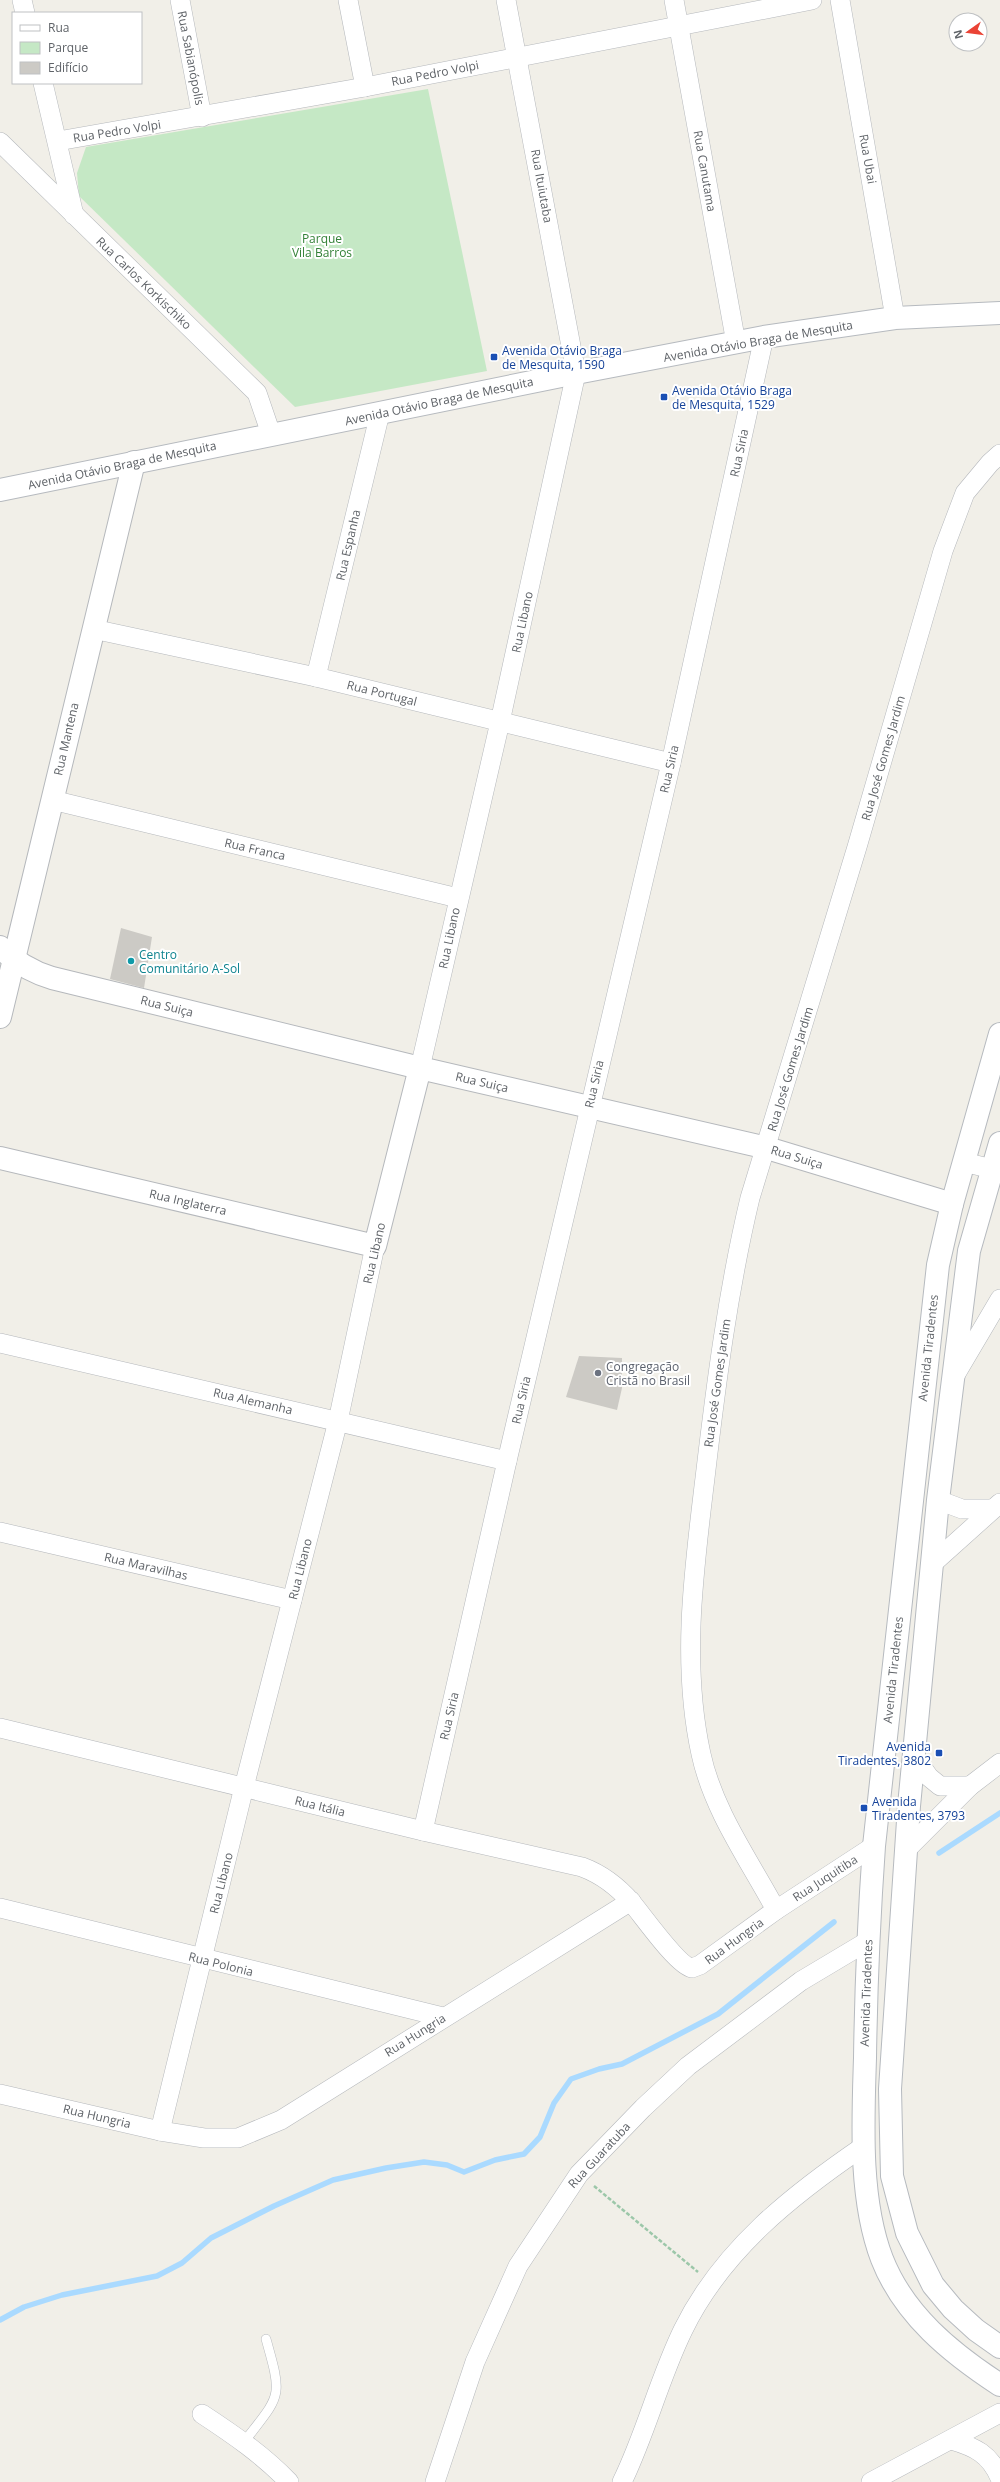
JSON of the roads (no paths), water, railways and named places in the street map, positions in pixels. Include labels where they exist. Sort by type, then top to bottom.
[{"type":"main road","name":"Avenida Otávio Braga de Mesquita","points":[[0,490],[271,434],[764,337],[895,318],[1000,313]]},
{"type":"main road","name":"Rua Mantena","points":[[0,1017],[6,953],[52,800],[134,462]]},
{"type":"main road","name":"Rua Suiça","points":[[6,953],[36,973],[52,978],[420,1068],[766,1148],[952,1204]]},
{"type":"main road","name":"Avenida Tiradentes","points":[[1000,1034],[952,1204],[937,1272],[874,1846],[868,1941],[864,2146],[871,2215],[879,2249],[891,2276],[928,2330],[960,2359],[1000,2385]]},
{"type":"main road","name":"Rua Libano","points":[[375,1246],[420,1068]]},
{"type":"main road","points":[[1000,1143],[996,1170],[969,1251],[938,1500],[905,1851],[890,2081],[892,2176],[907,2233],[933,2285],[953,2309],[1000,2347]]},
{"type":"main road","name":"Rua Inglaterra","points":[[0,1158],[375,1246]]},
{"type":"street","points":[[22,0],[25,12]]},
{"type":"street","name":"Rua Sabianópolis","points":[[180,0],[202,117]]},
{"type":"street","points":[[348,0],[365,87]]},
{"type":"street","name":"Rua Ituiutaba","points":[[506,0],[576,373]]},
{"type":"street","name":"Rua Canutama","points":[[674,0],[736,343]]},
{"type":"street","name":"Rua Pedro Volpi","points":[[58,141],[202,117],[365,87],[812,0]]},
{"type":"street","name":"Rua Ubai","points":[[840,0],[895,318]]},
{"type":"street","points":[[43,84],[58,141],[74,215]]},
{"type":"street","name":"Rua Carlos Korkischiko","points":[[0,142],[257,393],[271,434]]},
{"type":"street","name":"Rua Siria","points":[[423,1831],[589,1106],[670,763],[764,337]]},
{"type":"street","name":"Rua Libano","points":[[420,1068],[458,898],[500,722],[576,373]]},
{"type":"street","name":"Rua Espanha","points":[[316,677],[380,413]]},
{"type":"street","name":"Rua José Gomes Jardim","points":[[776,1910],[724,1816],[709,1782],[701,1753],[695,1714],[690,1652],[695,1564],[714,1395],[737,1252],[750,1198],[943,551],[965,493],[990,462],[1000,454]]},
{"type":"street","name":"Rua Portugal","points":[[93,629],[316,677],[670,763]]},
{"type":"street","name":"Rua Franca","points":[[52,800],[458,898]]},
{"type":"street","points":[[964,1162],[996,1170]]},
{"type":"street","name":"Rua Libano","points":[[160,2131],[244,1786],[338,1421],[375,1246]]},
{"type":"street","points":[[954,1377],[1000,1299]]},
{"type":"street","name":"Rua Alemanha","points":[[0,1343],[507,1461]]},
{"type":"street","points":[[938,1500],[962,1508],[995,1506]]},
{"type":"street","points":[[932,1564],[995,1506]]},
{"type":"street","name":"Rua Maravilhas","points":[[0,1532],[292,1600]]},
{"type":"street","name":"Rua Itália","points":[[0,1728],[244,1786],[423,1831],[582,1867],[603,1877],[631,1901]]},
{"type":"street","points":[[914,1756],[929,1777],[940,1786],[970,1786]]},
{"type":"street","points":[[905,1851],[970,1786],[1000,1763]]},
{"type":"street","name":"Rua Juquitiba","points":[[776,1910],[874,1846]]},
{"type":"street","name":"Rua Hungria","points":[[0,2094],[160,2131],[204,2138],[238,2138],[281,2120],[443,2017],[631,1901],[679,1961],[692,1968],[700,1965],[776,1910]]},
{"type":"street","name":"Rua Polonia","points":[[0,1908],[202,1959],[443,2017]]},
{"type":"street","name":"Rua Guaratuba","points":[[435,2482],[475,2362],[518,2266],[579,2174],[643,2108],[688,2066],[801,1981],[868,1941]]},
{"type":"street","points":[[622,2482],[634,2458],[652,2404],[683,2330],[711,2282],[767,2221],[808,2185],[864,2146]]},
{"type":"street","points":[[871,2482],[1000,2413]]},
{"type":"street","points":[[202,2414],[244,2442],[273,2465],[289,2482]]},
{"type":"street","points":[[951,2440],[981,2450],[988,2457],[1000,2478]]},
{"type":"lane","points":[[244,2442],[274,2403],[277,2392],[277,2379],[266,2340]]},
{"type":"waterway","points":[[939,1853],[1000,1813]]},
{"type":"waterway","points":[[0,2320],[24,2307],[62,2295],[157,2276],[182,2263],[211,2238],[274,2206],[333,2180],[386,2168],[424,2162],[447,2165],[464,2172],[495,2160],[524,2154],[540,2137],[554,2103],[571,2079],[599,2069],[622,2064],[718,2014],[834,1922]]},
{"type":"place","name":"Avenida Otávio Braga de Mesquita, 1590","points":[[494,357]]},
{"type":"place","name":"Avenida Otávio Braga de Mesquita, 1529","points":[[664,397]]},
{"type":"place","name":"Centro Comunitário A-Sol","points":[[131,961]]},
{"type":"place","name":"Congregação Cristã no Brasil","points":[[598,1373]]},
{"type":"place","name":"Avenida Tiradentes, 3802","points":[[939,1753]]},
{"type":"place","name":"Avenida Tiradentes, 3793","points":[[864,1808]]},
{"type":"park label","name":"Parque Vila Barros","points":[[322,245]]}]
